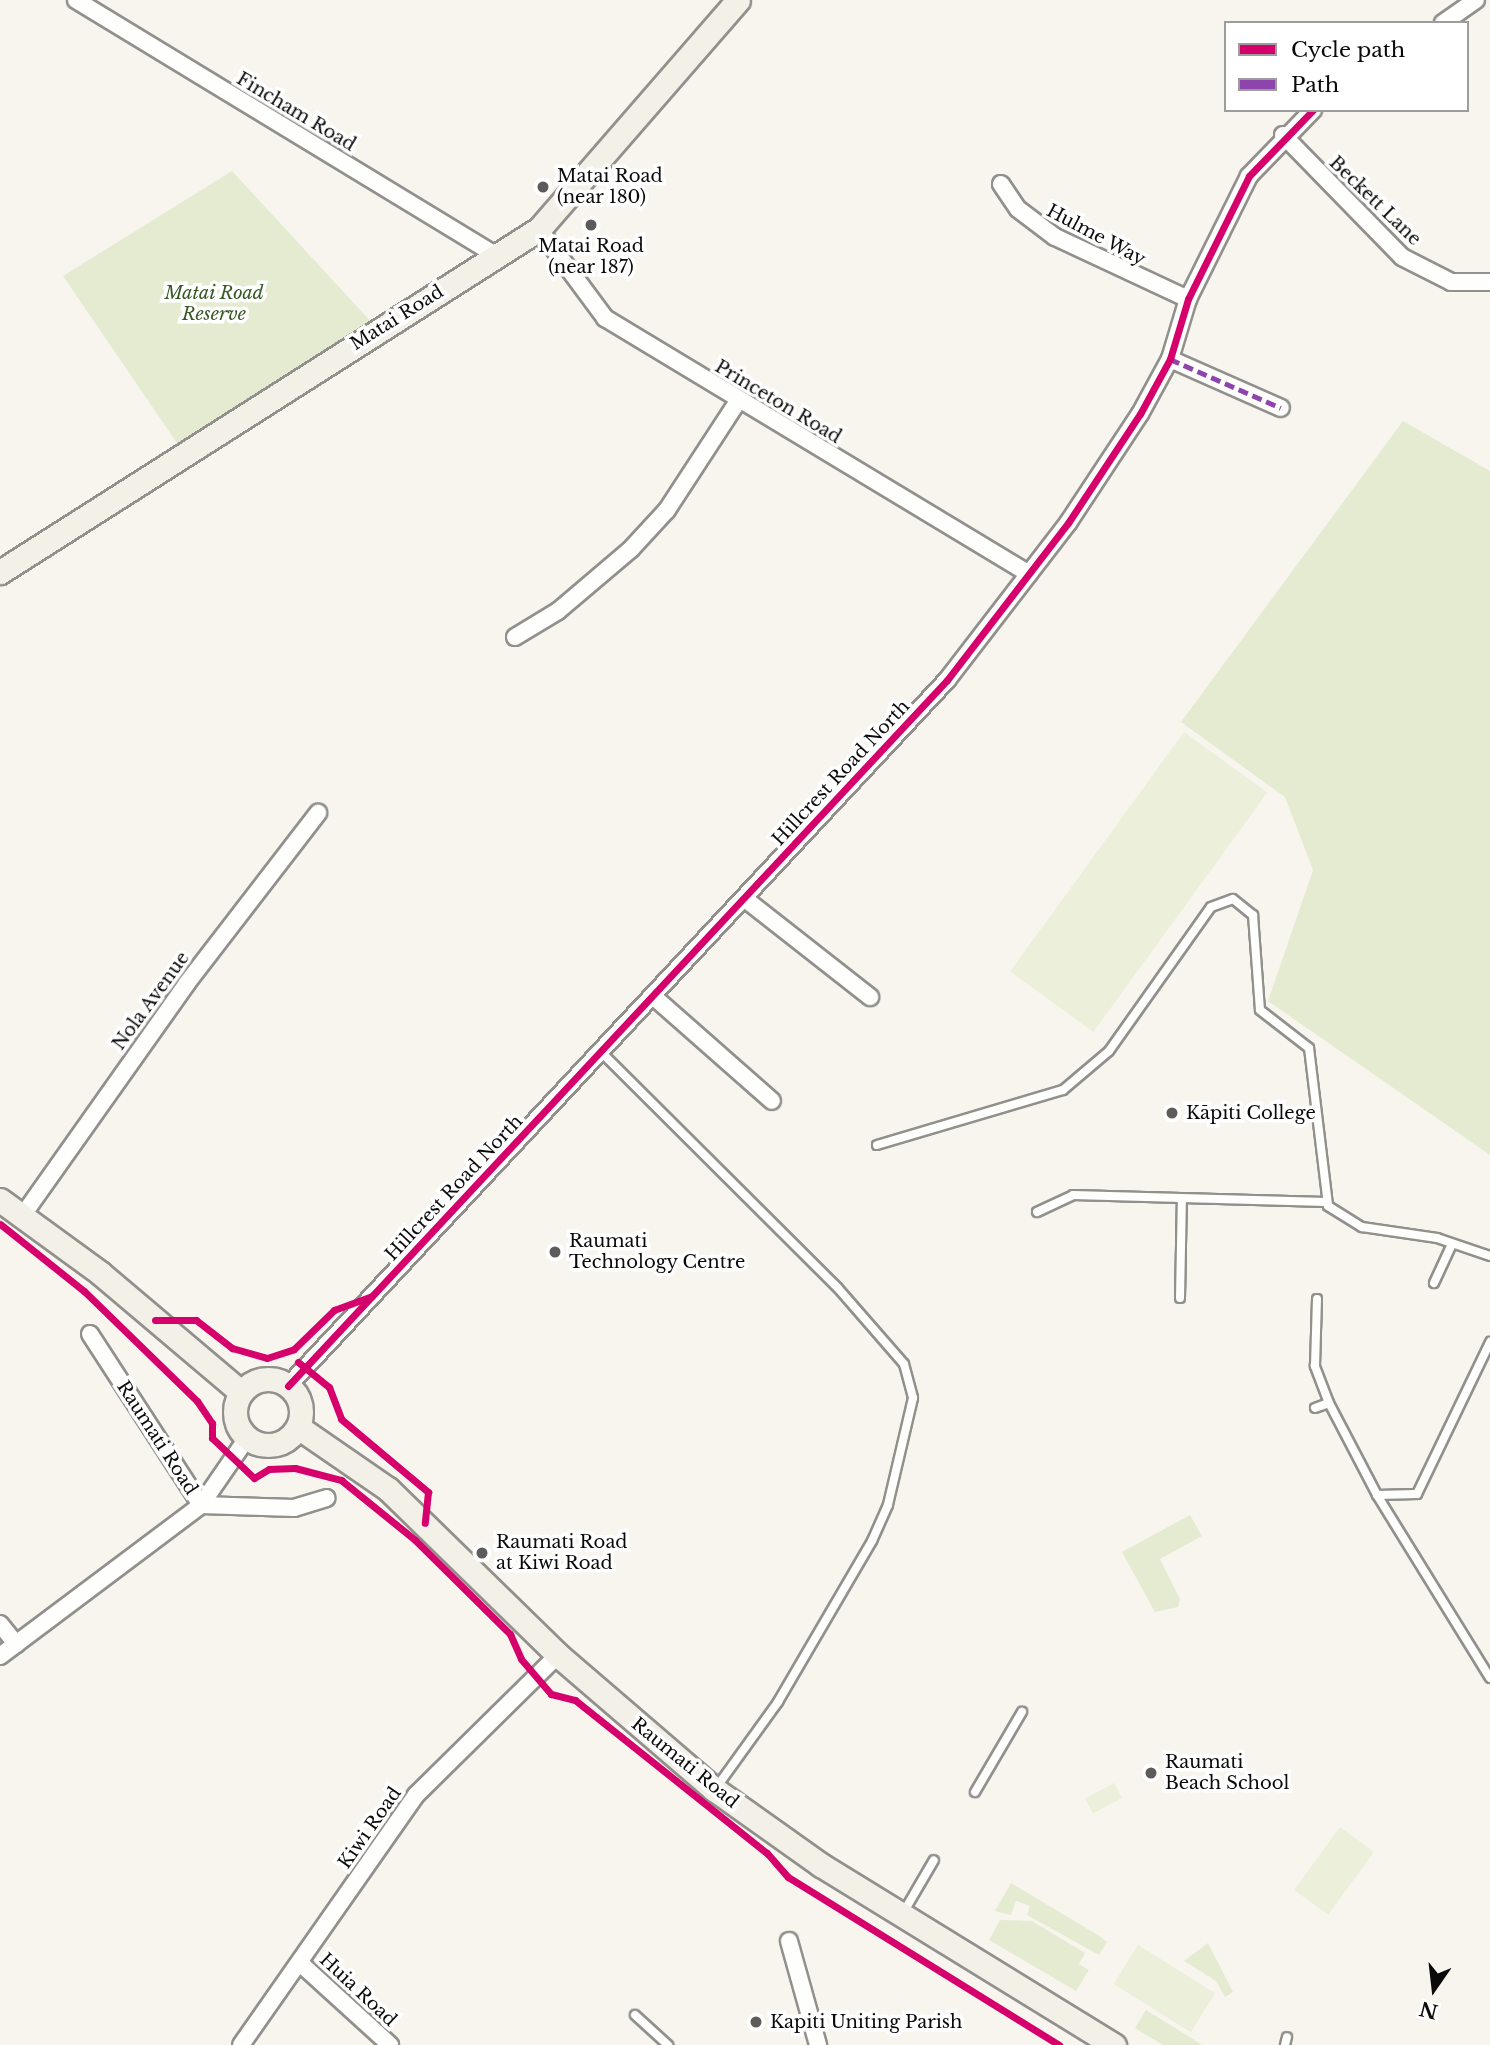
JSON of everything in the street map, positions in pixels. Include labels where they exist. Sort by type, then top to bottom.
[{"type":"main road","name":"Matai Road","points":[[0,572],[539,229],[738,0]]},
{"type":"main road","points":[[0,1200],[23,1215],[242,1392]]},
{"type":"main road","points":[[258,1380],[288,1386],[302,1409],[298,1427],[275,1445],[247,1438],[234,1411],[242,1392],[258,1380]]},
{"type":"main road","name":"Raumati Road","points":[[298,1427],[388,1489],[558,1655],[714,1790],[901,1915],[1114,2045]]},
{"type":"street","name":"Fincham Road","points":[[76,0],[497,256]]},
{"type":"street","points":[[1446,21],[1476,0]]},
{"type":"street","name":"Hillcrest Road North","points":[[288,1386],[654,998],[947,680],[1028,574],[1170,359],[1188,299],[1229,208],[1283,135],[1312,112]]},
{"type":"street","name":"Beckett Lane","points":[[1283,135],[1402,257],[1451,282],[1490,282]]},
{"type":"street","name":"Hulme Way","points":[[1001,184],[1018,209],[1055,237],[1188,299]]},
{"type":"street","name":"Princeton Road","points":[[539,229],[605,318],[738,401],[1028,574]]},
{"type":"street","points":[[1170,359],[1281,408]]},
{"type":"street","points":[[514,637],[558,611],[631,548],[667,510],[738,401]]},
{"type":"street","name":"Nola Avenue","points":[[23,1215],[187,983],[318,813]]},
{"type":"street","points":[[745,899],[870,997]]},
{"type":"street","points":[[654,998],[772,1101]]},
{"type":"street","name":"Raumati Road","points":[[90,1334],[201,1505],[294,1508],[327,1499]]},
{"type":"street","points":[[0,1656],[201,1505],[247,1438]]},
{"type":"street","points":[[0,1624],[16,1644]]},
{"type":"street","name":"Kiwi Road","points":[[241,2045],[416,1796],[558,1655]]},
{"type":"street","points":[[789,1941],[818,2045]]},
{"type":"street","name":"Huia Road","points":[[300,1963],[390,2045]]},
{"type":"lane","points":[[877,1145],[1063,1090],[1109,1051],[1211,907],[1233,899],[1252,915],[1260,1010],[1308,1048],[1326,1202]]},
{"type":"lane","points":[[602,1053],[837,1287],[904,1364],[913,1398],[888,1505],[872,1541],[778,1702],[714,1790]]},
{"type":"lane","points":[[1037,1212],[1073,1195],[1326,1202],[1362,1227],[1452,1244],[1490,1256]]},
{"type":"lane","points":[[1180,1298],[1182,1198]]},
{"type":"lane","points":[[1434,1283],[1452,1244]]},
{"type":"lane","points":[[1317,1299],[1315,1366],[1329,1403],[1377,1495],[1490,1678]]},
{"type":"lane","points":[[1377,1495],[1417,1494],[1490,1342]]},
{"type":"lane","points":[[1315,1408],[1329,1403]]},
{"type":"lane","points":[[975,1792],[1022,1712]]},
{"type":"lane","points":[[901,1915],[934,1860]]},
{"type":"lane","points":[[635,2015],[668,2045]]},
{"type":"green space","name":"Matai Road Reserve","points":[[232,171],[375,326],[179,446],[63,276]]},
{"type":"green space","points":[[1403,421],[1490,471],[1490,1155],[1268,1001],[1313,870],[1285,797],[1181,722]]},
{"type":"green space","points":[[1184,732],[1267,793],[1093,1032],[1010,971]]},
{"type":"green space","points":[[1190,1515],[1202,1536],[1160,1559],[1180,1599],[1178,1607],[1155,1612],[1122,1552]]},
{"type":"green space","points":[[1114,1783],[1122,1798],[1093,1814],[1085,1798]]},
{"type":"green space","points":[[1340,1827],[1374,1852],[1328,1915],[1294,1890]]},
{"type":"green space","points":[[1011,1883],[1101,1937],[1107,1942],[1099,1955],[1027,1915],[1030,1906],[1016,1901],[1011,1915],[995,1911]]},
{"type":"green space","points":[[1000,1920],[1032,1921],[1085,1953],[1079,1964],[1089,1970],[1076,1991],[989,1940]]},
{"type":"green space","points":[[1208,1943],[1233,1992],[1225,1997],[1216,1981],[1184,1961]]},
{"type":"green space","points":[[1138,1945],[1215,1993],[1191,2032],[1114,1984]]},
{"type":"green space","points":[[1146,2010],[1201,2045],[1163,2045],[1135,2028]]},
{"type":"marked path","points":[[1170,359],[1281,408]]},
{"type":"cycle path","points":[[288,1386],[947,680],[1068,523],[1140,414],[1170,359],[1188,299],[1249,176],[1311,112]]},
{"type":"cycle path","points":[[0,1224],[84,1291],[197,1401],[212,1423],[212,1438],[254,1478],[269,1469],[295,1468],[341,1480],[415,1540],[510,1634],[521,1659],[551,1694],[575,1700],[767,1853],[788,1877],[1059,2045]]},
{"type":"cycle path","points":[[155,1320],[196,1320],[232,1348],[267,1358],[294,1349],[334,1310],[372,1296]]},
{"type":"cycle path","points":[[298,1362],[329,1387],[341,1419],[428,1492],[425,1523]]},
{"type":"place","name":"Matai Road (near 180)","points":[[543,187]]},
{"type":"place","name":"Matai Road (near 187)","points":[[591,225]]},
{"type":"place","name":"Kāpiti College","points":[[1172,1113]]},
{"type":"place","name":"Raumati Technology Centre","points":[[555,1252]]},
{"type":"place","name":"Raumati Road at Kiwi Road","points":[[482,1553]]},
{"type":"place","name":"Raumati Beach School","points":[[1151,1773]]},
{"type":"place","name":"Kapiti Uniting Parish","points":[[756,2022]]}]
